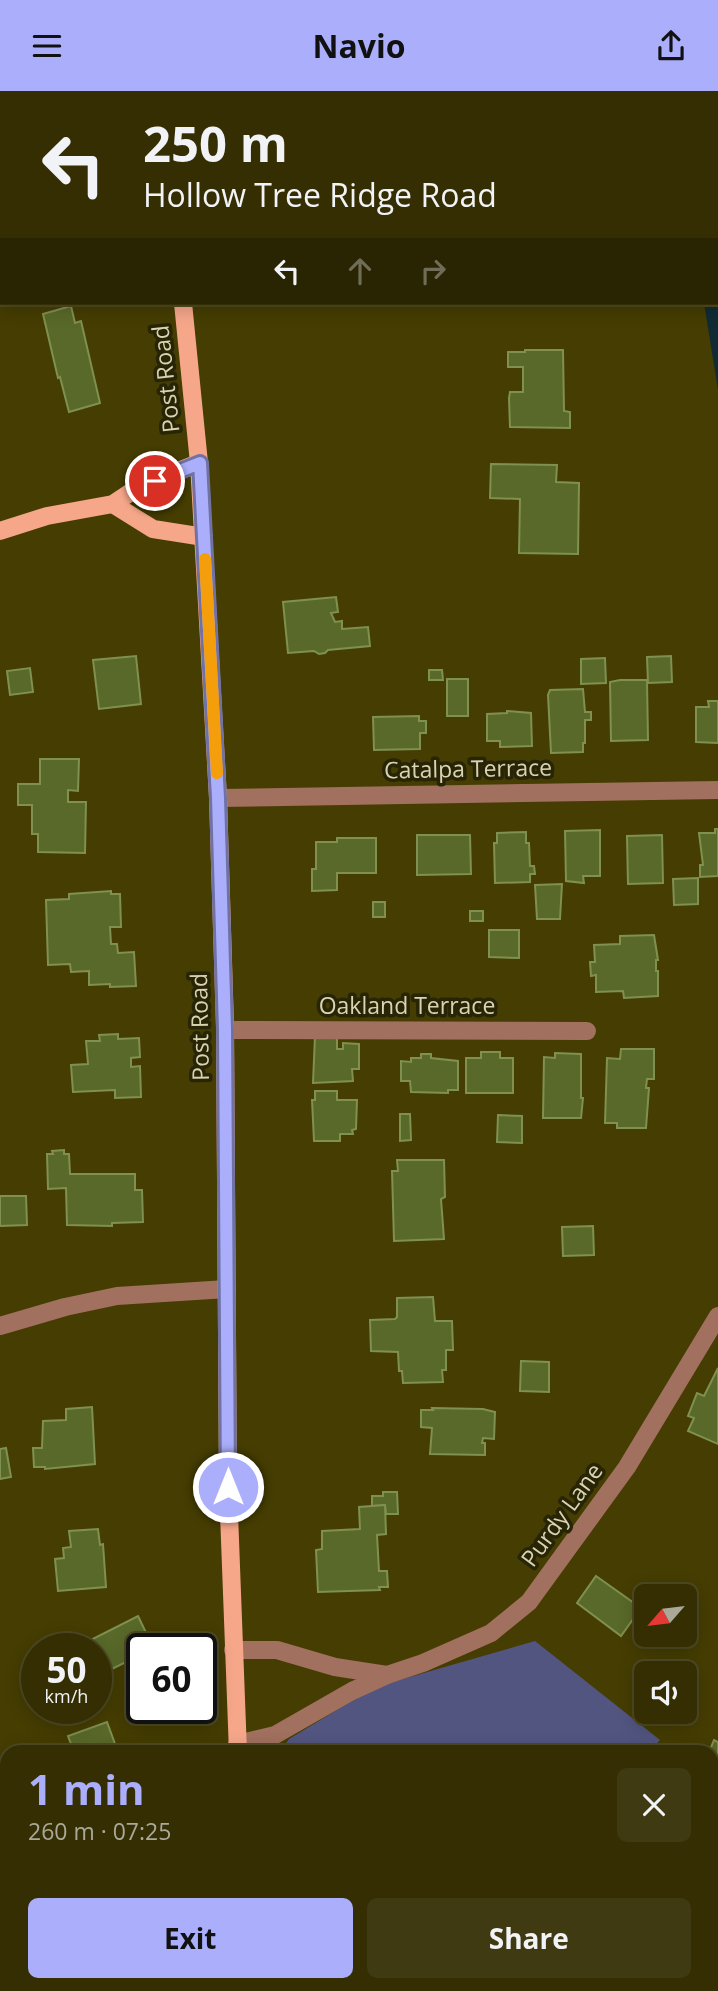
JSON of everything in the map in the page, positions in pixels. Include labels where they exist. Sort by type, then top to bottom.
[{"type":"main road","name":"Post Road","points":[[183,305],[200,463],[218,798],[225,1030],[228,1487],[237,1745]]},
{"type":"main road","points":[[0,531],[47,516],[113,504],[140,486],[200,463]]},
{"type":"main road","points":[[113,504],[153,529],[204,537]]},
{"type":"street","name":"Catalpa Terrace","points":[[218,798],[718,790]]},
{"type":"street","name":"Oakland Terrace","points":[[225,1030],[587,1031]]},
{"type":"street","points":[[0,1326],[65,1307],[117,1296],[227,1289]]},
{"type":"street","name":"Purdy Lane","points":[[246,1745],[275,1735],[352,1691],[387,1675],[423,1663],[491,1633],[529,1602],[627,1467],[718,1316]]},
{"type":"street","name":"Purdy Lane","points":[[233,1650],[276,1650],[335,1667],[387,1675]]},
{"type":"shaded area","points":[[704,305],[718,305],[718,390]]},
{"type":"shaded area","points":[[535,1641],[634,1719],[634,1724],[640,1724],[660,1740],[655,1745],[285,1745],[289,1739],[375,1687]]},
{"type":"building","points":[[71,306],[75,323],[81,321],[100,403],[69,412],[43,314]]},
{"type":"building","points":[[563,350],[564,411],[570,412],[570,428],[510,427],[510,392],[523,392],[523,367],[508,367],[508,352]]},
{"type":"building","points":[[491,464],[557,465],[556,482],[579,483],[578,554],[519,553],[520,499],[490,498]]},
{"type":"building","points":[[336,597],[338,612],[331,613],[335,622],[342,621],[342,629],[368,627],[370,646],[328,650],[319,654],[314,651],[288,653],[283,602]]},
{"type":"building","points":[[136,656],[141,704],[99,709],[93,660]]},
{"type":"building","points":[[671,656],[672,682],[648,683],[647,657]]},
{"type":"building","points":[[605,658],[606,683],[581,684],[581,659]]},
{"type":"building","points":[[30,668],[33,692],[10,695],[7,671]]},
{"type":"building","points":[[429,670],[442,670],[443,680],[429,680]]},
{"type":"building","points":[[447,679],[468,679],[468,716],[447,716]]},
{"type":"building","points":[[647,680],[648,740],[611,741],[610,682]]},
{"type":"building","points":[[583,689],[585,712],[591,712],[591,720],[585,720],[583,752],[551,753],[550,690]]},
{"type":"building","points":[[708,701],[718,701],[718,743],[696,742],[696,707],[709,707]]},
{"type":"building","points":[[507,711],[531,713],[532,746],[500,747],[500,741],[487,741],[487,714]]},
{"type":"building","points":[[419,716],[419,721],[426,721],[426,733],[420,733],[420,749],[374,750],[373,717]]},
{"type":"building","points":[[40,759],[79,759],[78,791],[68,790],[68,802],[86,802],[85,853],[38,852],[38,834],[32,834],[32,805],[18,805],[18,784],[40,784]]},
{"type":"building","points":[[715,829],[718,829],[718,876],[700,877],[700,865],[703,865],[699,833],[715,833]]},
{"type":"building","points":[[600,830],[600,876],[583,876],[584,883],[566,881],[565,831]]},
{"type":"building","points":[[526,832],[530,866],[534,866],[535,874],[530,874],[530,882],[495,883],[494,843],[497,843],[497,833]]},
{"type":"building","points":[[417,835],[470,835],[471,874],[417,875]]},
{"type":"building","points":[[662,835],[663,883],[628,884],[627,836]]},
{"type":"building","points":[[337,838],[376,838],[376,873],[337,873],[337,890],[312,891],[312,869],[316,869],[316,842],[337,842]]},
{"type":"building","points":[[698,878],[698,904],[674,905],[673,879]]},
{"type":"building","points":[[562,884],[560,919],[537,919],[535,885]]},
{"type":"building","points":[[111,891],[111,894],[120,894],[121,927],[110,927],[111,944],[117,944],[118,953],[134,952],[136,986],[89,985],[89,971],[71,972],[70,964],[48,965],[46,900],[69,899],[69,894]]},
{"type":"building","points":[[373,902],[385,902],[385,917],[373,917]]},
{"type":"building","points":[[470,911],[483,911],[483,921],[470,921]]},
{"type":"building","points":[[489,930],[519,930],[519,958],[489,957]]},
{"type":"building","points":[[654,935],[658,960],[658,996],[624,998],[623,991],[596,992],[596,975],[591,976],[590,962],[595,962],[594,945],[620,944],[620,936]]},
{"type":"building","points":[[118,1034],[118,1039],[139,1038],[140,1057],[131,1058],[131,1067],[140,1066],[141,1097],[115,1098],[115,1090],[73,1092],[71,1065],[88,1064],[86,1041],[100,1041],[99,1035]]},
{"type":"building","points":[[315,1036],[337,1036],[337,1049],[343,1049],[343,1043],[359,1044],[359,1069],[352,1069],[353,1081],[313,1083]]},
{"type":"building","points":[[621,1049],[654,1049],[654,1079],[647,1079],[646,1088],[649,1088],[646,1128],[617,1128],[617,1123],[605,1123],[607,1058],[620,1059]]},
{"type":"building","points":[[481,1052],[500,1052],[500,1058],[513,1058],[513,1093],[466,1093],[466,1058],[481,1058]]},
{"type":"building","points":[[555,1053],[581,1054],[581,1118],[543,1118],[544,1057],[555,1058]]},
{"type":"building","points":[[421,1054],[458,1061],[458,1090],[448,1090],[448,1093],[411,1092],[410,1081],[401,1081],[401,1061],[411,1062],[411,1058],[421,1058]]},
{"type":"building","points":[[315,1091],[337,1091],[337,1100],[357,1100],[356,1129],[352,1130],[353,1134],[340,1134],[340,1141],[314,1141],[312,1100],[315,1100]]},
{"type":"building","points":[[400,1114],[410,1114],[411,1140],[400,1141]]},
{"type":"building","points":[[498,1115],[522,1116],[522,1143],[497,1142]]},
{"type":"building","points":[[64,1150],[64,1154],[69,1154],[70,1174],[135,1174],[135,1190],[142,1190],[143,1222],[112,1223],[112,1226],[67,1225],[66,1188],[48,1189],[47,1154]]},
{"type":"building","points":[[397,1160],[444,1160],[445,1197],[441,1199],[444,1239],[394,1241],[392,1171],[398,1171]]},
{"type":"building","points":[[0,1196],[26,1196],[27,1225],[0,1226]]},
{"type":"building","points":[[593,1226],[594,1255],[563,1256],[562,1227]]},
{"type":"building","points":[[433,1297],[435,1321],[452,1321],[453,1350],[446,1350],[446,1370],[442,1370],[443,1382],[403,1383],[398,1352],[371,1351],[370,1320],[395,1319],[397,1298]]},
{"type":"building","points":[[521,1361],[549,1362],[549,1392],[520,1391]]},
{"type":"building","points":[[718,1368],[718,1444],[688,1431],[694,1418],[688,1416],[697,1393],[704,1396]]},
{"type":"building","points":[[92,1407],[95,1464],[45,1469],[34,1467],[33,1448],[42,1448],[43,1421],[66,1420],[66,1409]]},
{"type":"building","points":[[432,1408],[483,1409],[495,1412],[494,1439],[483,1438],[485,1455],[430,1454],[432,1428],[421,1427],[421,1410],[433,1410]]},
{"type":"building","points":[[6,1448],[11,1477],[0,1479],[0,1449]]},
{"type":"building","points":[[383,1492],[397,1492],[398,1514],[386,1514],[385,1505],[372,1506],[372,1496],[383,1496]]},
{"type":"building","points":[[385,1505],[386,1534],[377,1535],[379,1571],[387,1571],[388,1587],[379,1587],[380,1590],[318,1592],[316,1550],[322,1549],[322,1531],[360,1529],[359,1507]]},
{"type":"building","points":[[98,1529],[100,1545],[103,1544],[106,1587],[58,1591],[55,1559],[64,1558],[63,1548],[71,1547],[69,1531]]},
{"type":"building","points":[[596,1576],[634,1603],[634,1618],[621,1636],[577,1603]]},
{"type":"building","points":[[138,1616],[146,1633],[126,1633],[126,1662],[112,1669],[112,1633],[105,1633]]},
{"type":"building","points":[[108,1724],[115,1745],[71,1745],[68,1736]]},
{"type":"slow traffic","points":[[205,559],[217,773]]},
{"type":"route","points":[[155,481],[200,463],[218,798],[225,1030],[228,1487]]}]
